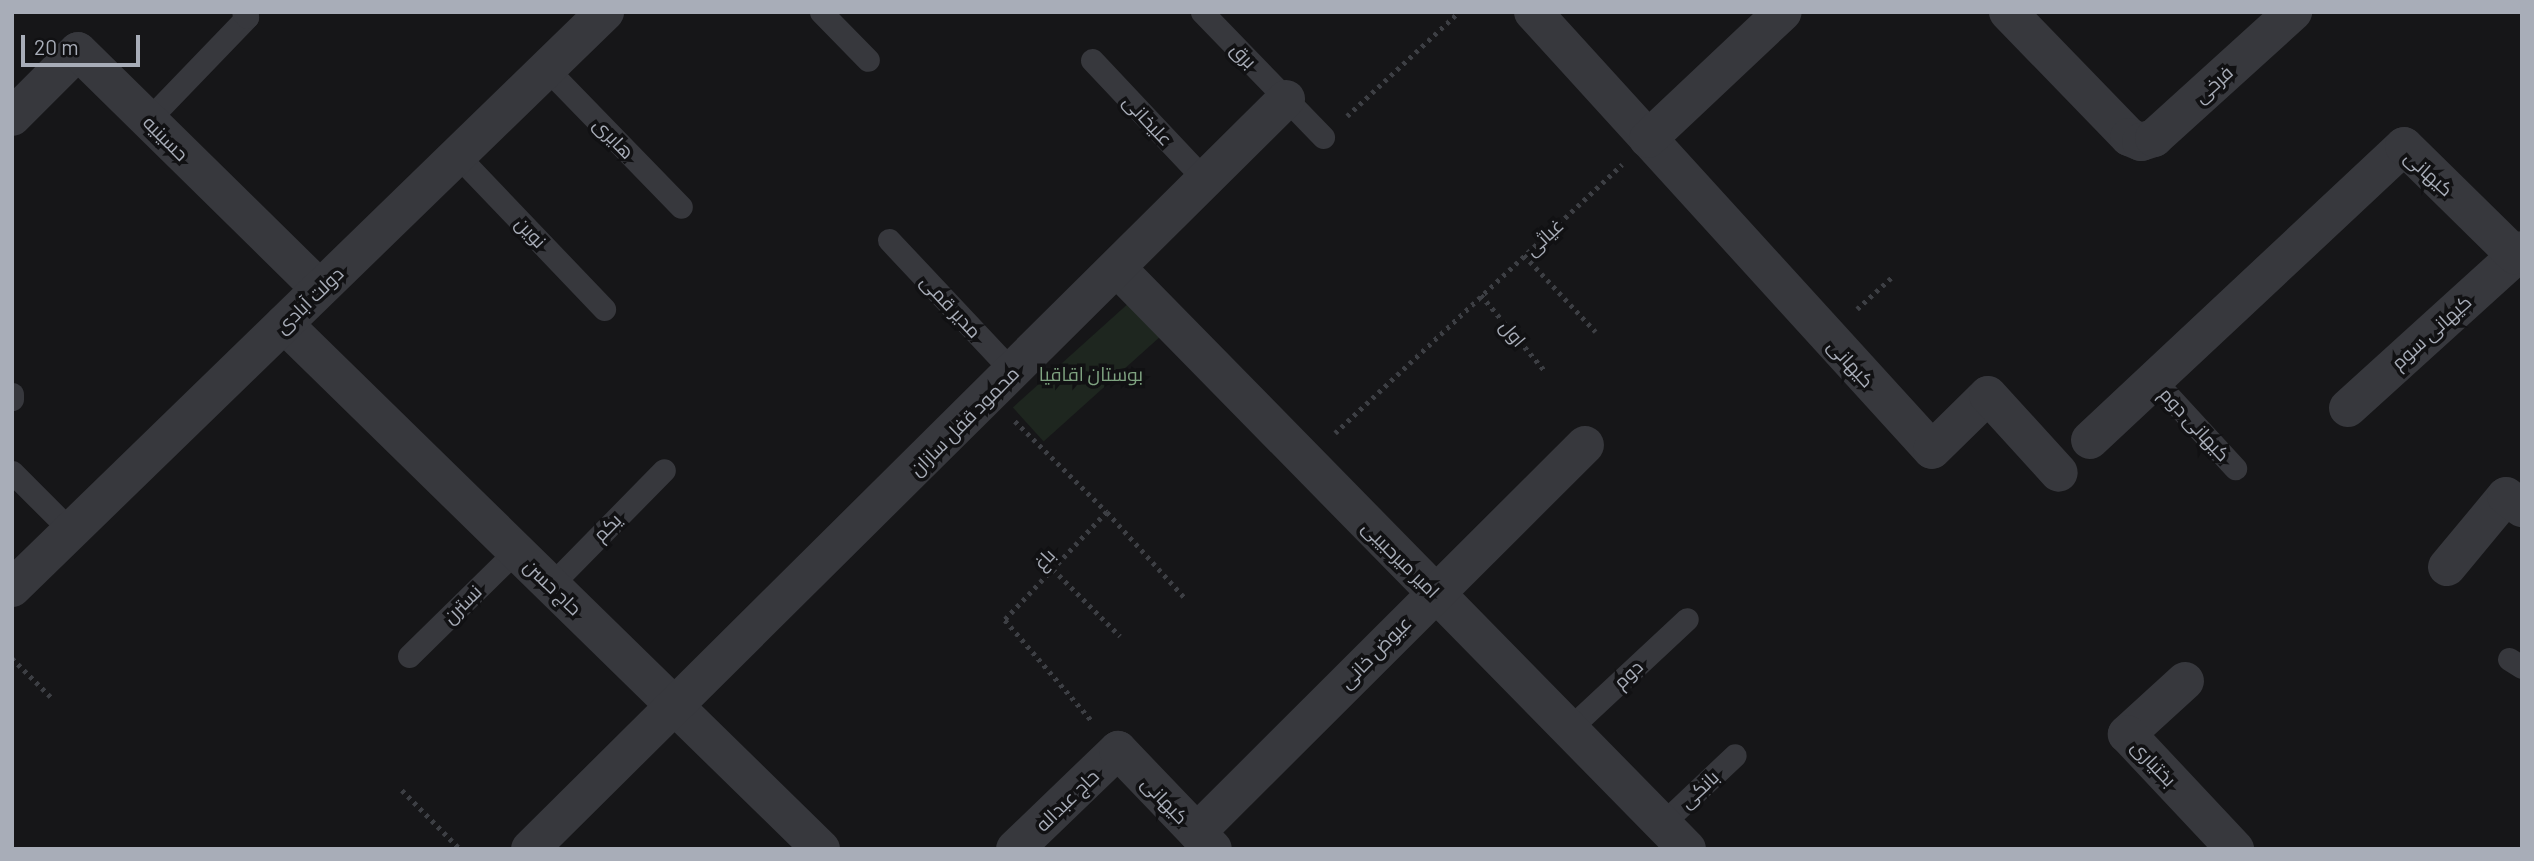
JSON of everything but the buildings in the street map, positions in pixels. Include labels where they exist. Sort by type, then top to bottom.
[{"type":"street","name":"دولت آبادی","points":[[12,588],[605,12]]},
{"type":"street","points":[[1539,14],[1648,139],[1783,12]]},
{"type":"street","name":"فرخی","points":[[2008,12],[2129,137],[2141,142],[2154,138],[2293,12]]},
{"type":"street","name":"حسینیه","points":[[12,117],[78,51],[320,289]]},
{"type":"street","name":"محمود قفل سازان","points":[[530,849],[677,708],[1286,99]]},
{"type":"street","name":"کیهانی","points":[[1648,139],[1932,450],[1988,395],[2059,473]]},
{"type":"street","name":"کیهانی","points":[[2090,440],[2404,146],[2518,253]]},
{"type":"street","name":"کیهانی سوم","points":[[2348,408],[2518,253]]},
{"type":"street","name":"امیر میرحبیبی","points":[[1117,268],[1675,836]]},
{"type":"street","name":"حاج حسن","points":[[284,324],[821,849]]},
{"type":"street","name":"عیوض خانی","points":[[1205,840],[1434,592],[1584,445]]},
{"type":"street","points":[[2447,567],[2506,496],[2522,508]]},
{"type":"street","name":"بختیاری","points":[[2185,681],[2127,734],[2235,849]]},
{"type":"street","name":"کیهانی","points":[[1118,750],[1205,840]]},
{"type":"street","name":"حاج عبداله","points":[[1015,849],[1118,750]]},
{"type":"lane","points":[[148,120],[247,17],[243,12]]},
{"type":"lane","points":[[821,12],[867,60]]},
{"type":"lane","name":"برق","points":[[1202,12],[1286,99]]},
{"type":"lane","name":"علیخانی","points":[[1092,60],[1205,180]]},
{"type":"lane","name":"هایری","points":[[547,69],[681,207]]},
{"type":"lane","points":[[1286,99],[1323,137]]},
{"type":"lane","name":"نوین","points":[[457,155],[604,309]]},
{"type":"lane","name":"مدیر قمی","points":[[889,240],[1001,384]]},
{"type":"lane","name":"کیهانی دوم","points":[[2154,380],[2235,468]]},
{"type":"lane","name":"یکم","points":[[551,584],[664,470]]},
{"type":"lane","points":[[12,472],[71,531]]},
{"type":"lane","name":"نسترن","points":[[409,656],[516,551]]},
{"type":"lane","name":"دوم","points":[[1569,729],[1687,619]]},
{"type":"lane","name":"بانکی","points":[[1675,836],[1735,755]]},
{"type":"path","points":[[1323,137],[1459,12]]},
{"type":"path","name":"غیاثی","points":[[1305,461],[1648,139]]},
{"type":"path","points":[[1524,255],[1596,332]]},
{"type":"path","name":"اول","points":[[1481,295],[1545,371]]},
{"type":"path","points":[[1001,384],[1107,512],[1184,597]]},
{"type":"path","name":"باغ","points":[[1107,512],[1005,620],[1118,750]]},
{"type":"path","points":[[1053,569],[1120,636]]},
{"type":"path","points":[[12,658],[52,698]]},
{"type":"path","points":[[402,790],[460,849]]},
{"type":"green space","name":"بوستان اقاقیا","points":[[1131,301],[1162,335],[1044,442],[1013,407]]}]
